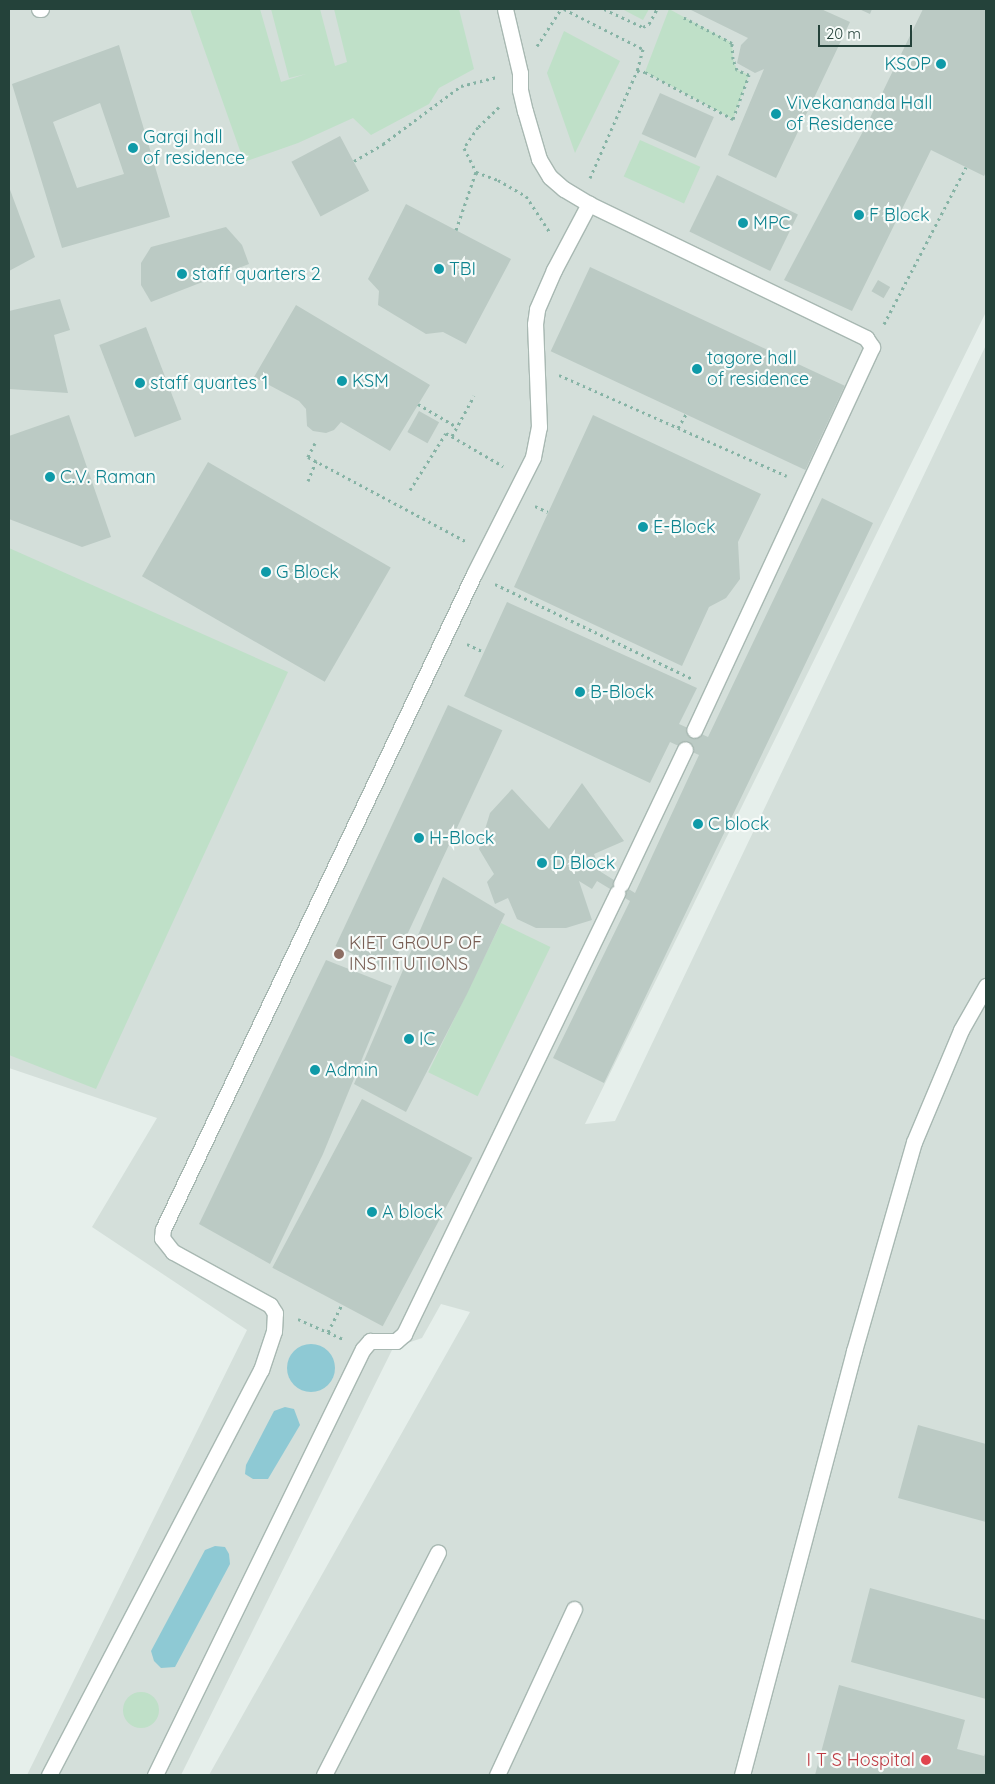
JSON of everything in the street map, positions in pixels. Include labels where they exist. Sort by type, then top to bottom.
[{"type":"lane","points":[[505,9],[520,73],[520,90],[539,159],[550,177],[585,201],[866,338],[872,347],[694,730]]},
{"type":"lane","points":[[49,1775],[261,1370],[274,1331],[275,1313],[270,1305],[173,1252],[162,1238],[163,1229],[474,574],[533,458],[538,434],[535,324],[537,309],[564,252],[585,201]]},
{"type":"lane","points":[[155,1775],[363,1349],[370,1341],[396,1341],[404,1334],[685,749]]},
{"type":"lane","points":[[742,1775],[849,1370],[914,1142],[960,1030],[986,986]]},
{"type":"lane","points":[[324,1775],[438,1552]]},
{"type":"lane","points":[[497,1775],[574,1609]]},
{"type":"path","points":[[354,161],[383,144],[462,86],[487,78],[520,73],[563,9],[642,49],[637,70],[585,201]]},
{"type":"path","points":[[604,9],[643,27],[649,24],[656,9]]},
{"type":"path","points":[[637,70],[645,72],[733,118],[750,75],[737,70],[732,43],[682,16]]},
{"type":"path","points":[[520,90],[478,127],[464,148],[476,172],[498,180],[526,196],[564,252]]},
{"type":"path","points":[[872,347],[966,167]]},
{"type":"path","points":[[456,230],[476,172]]},
{"type":"path","points":[[536,365],[808,485]]},
{"type":"path","points":[[452,436],[474,396]]},
{"type":"path","points":[[418,404],[457,427]]},
{"type":"path","points":[[678,428],[686,414]]},
{"type":"path","points":[[410,490],[446,433],[523,477]]},
{"type":"path","points":[[315,443],[308,457],[485,552]]},
{"type":"path","points":[[308,481],[316,461]]},
{"type":"path","points":[[474,574],[713,689]]},
{"type":"path","points":[[328,1332],[342,1304]]},
{"type":"path","points":[[275,1313],[304,1320],[363,1349]]},
{"type":"shaded area","name":"KIET GROUP OF INSTITUTIONS","points":[[9,9],[986,9],[986,312],[585,1124],[615,1121],[986,345],[986,1775],[209,1775],[470,1312],[441,1304],[422,1338],[393,1348],[181,1775],[27,1775],[247,1330],[92,1227],[157,1118],[9,1068]]},
{"type":"green space","points":[[190,9],[260,9],[281,82],[306,74],[289,78],[271,9],[320,9],[335,66],[347,62],[334,9],[459,9],[474,69],[439,88],[429,104],[371,135],[353,118],[298,143],[244,162]]},
{"type":"green space","points":[[622,9],[649,9],[643,20]]},
{"type":"green space","points":[[669,9],[732,43],[733,59],[737,70],[749,75],[733,119],[645,72]]},
{"type":"green space","points":[[564,31],[620,61],[575,153],[547,73]]},
{"type":"green space","points":[[640,140],[700,167],[684,203],[624,177]]},
{"type":"green space","points":[[9,548],[288,672],[96,1089],[9,1055]]},
{"type":"green space","points":[[501,923],[550,947],[478,1096],[428,1072]]},
{"type":"green space","points":[[141,1692],[153,1698],[159,1710],[153,1722],[141,1728],[129,1722],[123,1710],[129,1698]]},
{"type":"water","points":[[311,1344],[320,1346],[328,1351],[333,1359],[335,1368],[333,1377],[328,1385],[320,1390],[311,1392],[302,1390],[294,1385],[289,1377],[287,1368],[289,1359],[294,1351],[302,1346]]},
{"type":"water","points":[[285,1407],[294,1409],[300,1425],[268,1479],[253,1479],[245,1474],[246,1465],[274,1411]]},
{"type":"water","points":[[215,1546],[225,1547],[229,1554],[230,1564],[175,1667],[161,1668],[154,1661],[151,1651],[205,1550]]},
{"type":"building","name":"Vivekananda Hall of Residence","points":[[689,9],[821,9],[850,22],[776,178],[728,155],[764,69],[755,73],[737,63],[741,45],[748,38]]},
{"type":"building","points":[[859,9],[872,9],[870,14]]},
{"type":"building","points":[[923,9],[986,9],[986,172],[984,176],[931,150],[852,311],[784,280],[869,120]]},
{"type":"building","name":"Gargi hall of residence","points":[[119,45],[170,217],[62,248],[12,84]],"holes":[[[100,103],[124,174],[77,188],[53,122]]]},
{"type":"building","points":[[660,93],[714,117],[696,158],[642,134]]},
{"type":"building","points":[[340,136],[369,191],[321,217],[291,162]]},
{"type":"building","name":"MPC","points":[[717,175],[798,214],[770,271],[689,232]]},
{"type":"building","points":[[9,187],[35,257],[9,271]]},
{"type":"building","name":"TBI","points":[[406,204],[511,259],[466,344],[443,332],[426,334],[378,305],[379,291],[368,279]]},
{"type":"building","name":"staff quarters 2","points":[[226,227],[242,245],[249,264],[151,302],[141,285],[141,263],[151,247]]},
{"type":"building","name":"tagore hall of residence","points":[[590,267],[845,386],[805,470],[551,351]]},
{"type":"building","points":[[878,280],[890,287],[884,298],[872,291]]},
{"type":"building","points":[[60,299],[70,330],[54,335],[68,393],[9,389],[9,311]]},
{"type":"building","name":"KSM","points":[[296,305],[430,385],[390,451],[341,422],[334,430],[326,433],[313,431],[307,426],[306,409],[299,401],[254,377]]},
{"type":"building","name":"staff quartes 1","points":[[146,327],[181,419],[135,437],[99,345]]},
{"type":"building","points":[[419,411],[439,422],[427,443],[407,432]]},
{"type":"building","name":"C.V. Raman","points":[[69,415],[111,537],[82,547],[9,519],[9,436]]},
{"type":"building","name":"E-Block","points":[[593,415],[761,494],[738,542],[740,579],[726,598],[709,607],[682,666],[514,587]]},
{"type":"building","name":"G Block","points":[[208,462],[391,568],[325,682],[142,576]]},
{"type":"building","points":[[822,498],[873,523],[604,1083],[553,1058],[630,901],[597,881],[592,889],[579,881],[592,920],[566,928],[536,928],[517,919],[508,898],[495,904],[487,882],[494,874],[479,849],[490,813],[512,789],[549,829],[582,783],[624,841],[594,854],[601,872],[635,893],[699,755],[670,742],[650,783],[464,696],[507,602],[697,688],[679,724],[708,737]]},
{"type":"building","name":"H-Block","points":[[448,705],[502,730],[390,971],[336,946]]},
{"type":"building","name":"IC","points":[[443,877],[505,914],[467,994],[406,1112],[354,1084]]},
{"type":"building","name":"Admin","points":[[326,960],[392,986],[323,1154],[270,1264],[199,1224]]},
{"type":"building","name":"A block","points":[[362,1099],[472,1158],[383,1326],[272,1268]]},
{"type":"building","points":[[918,1425],[986,1444],[986,1522],[898,1498]]},
{"type":"building","points":[[870,1588],[986,1620],[986,1699],[851,1662]]},
{"type":"building","points":[[839,1685],[965,1720],[957,1749],[984,1756],[986,1751],[986,1775],[815,1775]]},
{"type":"place","name":"KSOP","points":[[941,64]]},
{"type":"place","name":"Vivekananda Hall of Residence","points":[[776,114]]},
{"type":"place","name":"Gargi hall of residence","points":[[133,148]]},
{"type":"place","name":"F Block","points":[[859,215]]},
{"type":"place","name":"MPC","points":[[743,223]]},
{"type":"place","name":"TBI","points":[[439,269]]},
{"type":"place","name":"staff quarters 2","points":[[182,274]]},
{"type":"place","name":"tagore hall of residence","points":[[697,369]]},
{"type":"place","name":"KSM","points":[[342,381]]},
{"type":"place","name":"staff quartes 1","points":[[140,383]]},
{"type":"place","name":"C.V. Raman","points":[[50,477]]},
{"type":"place","name":"E-Block","points":[[643,527]]},
{"type":"place","name":"G Block","points":[[266,572]]},
{"type":"place","name":"B-Block","points":[[580,692]]},
{"type":"place","name":"C block","points":[[698,824]]},
{"type":"place","name":"H-Block","points":[[419,838]]},
{"type":"place","name":"D Block","points":[[542,863]]},
{"type":"place","name":"KIET GROUP OF INSTITUTIONS","points":[[339,954]]},
{"type":"place","name":"IC","points":[[409,1039]]},
{"type":"place","name":"Admin","points":[[315,1070]]},
{"type":"place","name":"A block","points":[[372,1212]]},
{"type":"place","name":"I T S Hospital","points":[[926,1760]]}]
